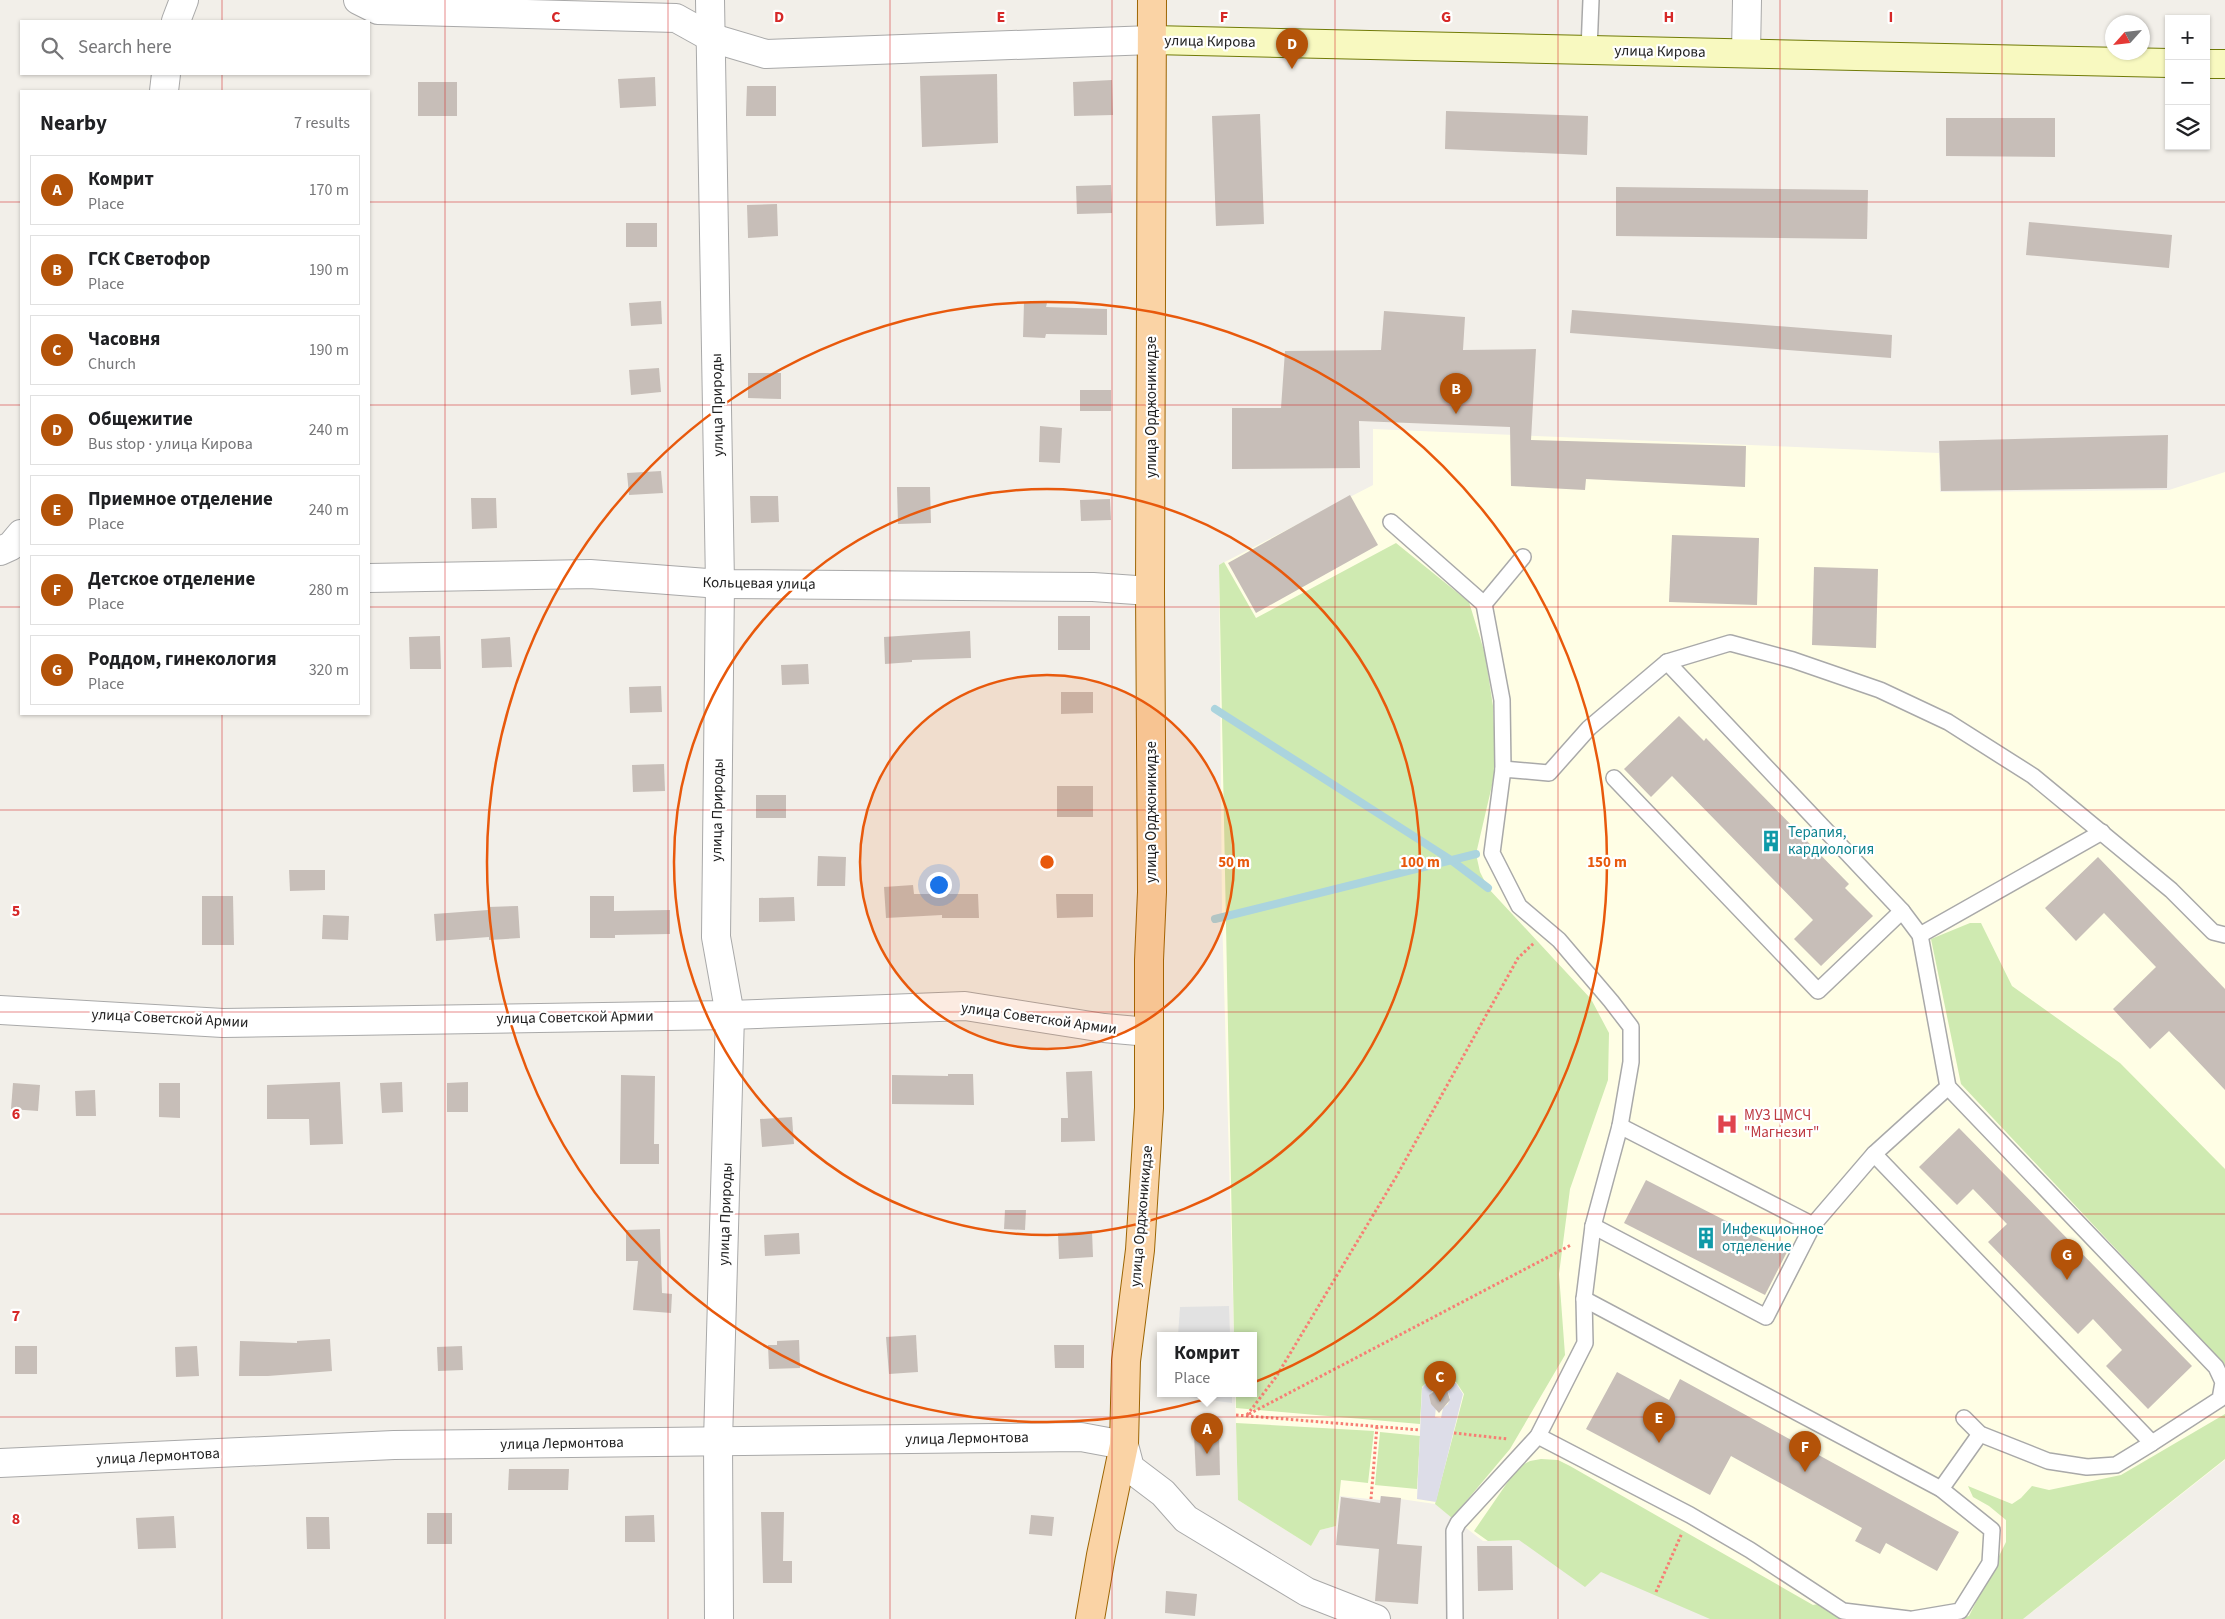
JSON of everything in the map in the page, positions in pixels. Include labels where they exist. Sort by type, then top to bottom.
[{"type":"main road","name":"улица Орджоникидзе","points":[[1090,1619],[1124,1445],[1126,1361],[1140,1250],[1149,1118],[1152,892],[1150,591],[1152,0]]},
{"type":"main road","name":"улица Кирова","points":[[1152,40],[2165,63]]},
{"type":"main road","points":[[2210,64],[2225,64]]},
{"type":"street","points":[[176,20],[184,0]]},
{"type":"street","points":[[358,0],[378,10],[676,18],[712,38],[766,54],[1152,40]]},
{"type":"street","name":"улица Природы","points":[[710,0],[720,584],[716,937],[730,1014],[718,1441],[719,1619]]},
{"type":"street","points":[[1746,53],[1747,0]]},
{"type":"street","points":[[164,90],[166,75]]},
{"type":"street","name":"Кольцевая улица","points":[[370,578],[590,574],[720,584],[1094,587],[1150,591]]},
{"type":"street","name":"улица Советской Армии","points":[[0,1010],[224,1023],[730,1014],[965,1006],[1104,1028],[1149,1032]]},
{"type":"street","name":"улица Лермонтова","points":[[0,1463],[394,1445],[1081,1437],[1124,1445]]},
{"type":"street","points":[[1124,1445],[1130,1468],[1163,1492],[1186,1519],[1307,1592],[1376,1619]]},
{"type":"lane","points":[[1589,50],[1591,0]]},
{"type":"lane","points":[[1391,522],[1484,604],[1502,700],[1503,769],[1492,853],[1519,906],[1558,940],[1631,1027],[1631,1062],[1620,1126],[1593,1230],[1584,1299],[1585,1344],[1538,1436],[1458,1524],[1454,1531],[1455,1619]]},
{"type":"lane","points":[[1484,604],[1523,557]]},
{"type":"lane","points":[[1503,769],[1550,772],[1589,728],[1667,662],[1730,643],[1793,660],[1880,690],[1948,722],[2026,771],[2171,890],[2213,932],[2225,934]]},
{"type":"lane","points":[[1667,662],[1902,910],[1920,935],[1948,1087],[2216,1367],[2223,1382],[2220,1399],[2152,1444],[2116,1465],[2087,1467],[2048,1462],[1980,1434],[1964,1418]]},
{"type":"lane","points":[[1614,778],[1818,991],[1902,910]]},
{"type":"lane","points":[[1920,935],[2102,832]]},
{"type":"lane","points":[[1593,1230],[1766,1317],[1813,1225],[1874,1154],[1948,1087]]},
{"type":"lane","points":[[1620,1126],[1813,1225]]},
{"type":"lane","points":[[1874,1154],[2152,1444]]},
{"type":"lane","points":[[1538,1436],[1690,1515],[1750,1550],[1843,1611],[1911,1619],[1960,1611],[1990,1564],[1992,1530],[1941,1489],[1584,1299]]},
{"type":"lane","points":[[1941,1489],[1980,1434]]},
{"type":"path","points":[[1246,1415],[1276,1377],[1396,1177],[1518,958],[1547,930]]},
{"type":"path","points":[[1246,1415],[1593,1230]]},
{"type":"path","points":[[1236,1414],[1420,1430]]},
{"type":"path","points":[[1371,1499],[1377,1426]]},
{"type":"path","points":[[1454,1433],[1478,1435]]},
{"type":"path","points":[[1656,1592],[1690,1515]]},
{"type":"shaded area","name":"МУЗ ЦМСЧ \"Магнезит\"","points":[[1373,429],[1939,453],[1940,492],[2169,490],[2225,472],[2225,1460],[2023,1619],[1717,1619],[1656,1592],[1519,1540],[1483,1541],[1435,1504],[1380,1496],[1380,1500],[1340,1496],[1336,1526],[1320,1530],[1311,1546],[1238,1500],[1235,1397],[1257,1397],[1257,1332],[1234,1332],[1222,914],[1219,565],[1373,485]]},
{"type":"shaded area","points":[[1229,1306],[1230,1332],[1178,1332],[1180,1307]]},
{"type":"shaded area","points":[[1430,1379],[1456,1383],[1463,1394],[1436,1502],[1417,1499],[1422,1388]],"holes":[[[1442,1388],[1448,1392],[1450,1398],[1448,1404],[1443,1408],[1441,1418],[1435,1417],[1436,1407],[1431,1404],[1430,1397],[1432,1391]]]},
{"type":"shaded area","points":[[1188,1397],[1232,1397],[1232,1403]]},
{"type":"green space","points":[[1396,543],[1469,602],[1485,654],[1493,706],[1496,768],[1476,854],[1480,872],[1488,888],[1591,999],[1609,1033],[1608,1080],[1570,1189],[1559,1274],[1565,1355],[1510,1449],[1452,1518],[1435,1504],[1464,1394],[1456,1382],[1430,1379],[1422,1387],[1420,1424],[1236,1408],[1236,1397],[1257,1397],[1257,1332],[1234,1332],[1219,565],[1224,562],[1256,618]]},
{"type":"green space","points":[[1970,923],[1981,923],[2012,986],[2120,1063],[2225,1169],[2225,1365],[1961,1084],[1931,939]]},
{"type":"green space","points":[[2225,1414],[2225,1459],[2023,1619],[1953,1619],[1969,1616],[2006,1542],[2006,1520],[1989,1506],[1973,1497],[1968,1486],[2012,1504],[2021,1498],[2032,1486],[2049,1490],[2121,1475]]},
{"type":"green space","points":[[1236,1423],[1374,1431],[1368,1483],[1341,1480],[1336,1526],[1320,1530],[1311,1546],[1238,1500]]},
{"type":"green space","points":[[1380,1432],[1420,1436],[1417,1489],[1375,1485]]},
{"type":"green space","points":[[1541,1459],[1558,1460],[1570,1466],[1813,1605],[1818,1604],[1840,1619],[1710,1619],[1601,1572],[1585,1587],[1519,1540],[1488,1541],[1474,1531],[1518,1467],[1530,1461]]},
{"type":"building","points":[[997,74],[998,143],[922,147],[920,76]]},
{"type":"building","points":[[655,77],[656,106],[620,108],[618,79]]},
{"type":"building","points":[[1112,80],[1113,115],[1074,116],[1073,82]]},
{"type":"building","points":[[418,82],[457,82],[457,116],[418,116]]},
{"type":"building","points":[[747,86],[776,86],[776,116],[746,116]]},
{"type":"building","points":[[1446,111],[1588,116],[1587,155],[1445,149]]},
{"type":"building","points":[[1260,114],[1264,224],[1216,226],[1212,116]]},
{"type":"building","points":[[1946,118],[2055,118],[2055,157],[1946,156]]},
{"type":"building","points":[[1111,185],[1112,213],[1077,214],[1076,186]]},
{"type":"building","points":[[1616,187],[1868,190],[1867,239],[1616,236]]},
{"type":"building","points":[[777,204],[778,236],[748,238],[747,205]]},
{"type":"building","points":[[2029,222],[2172,235],[2169,268],[2026,255]]},
{"type":"building","points":[[626,223],[657,223],[657,247],[626,247]]},
{"type":"building","points":[[661,301],[662,324],[631,326],[629,303]]},
{"type":"building","points":[[1024,302],[1047,303],[1046,307],[1107,309],[1107,335],[1046,334],[1045,338],[1023,337]]},
{"type":"building","points":[[1572,310],[1892,335],[1891,358],[1570,333]]},
{"type":"building","points":[[1384,311],[1465,317],[1463,350],[1536,349],[1531,440],[1746,446],[1745,487],[1586,479],[1585,490],[1511,486],[1510,427],[1359,421],[1360,468],[1232,469],[1232,408],[1281,408],[1285,351],[1381,350]]},
{"type":"building","points":[[659,368],[661,392],[631,395],[629,370]]},
{"type":"building","points":[[748,373],[781,373],[781,399],[748,398]]},
{"type":"building","points":[[1080,390],[1111,390],[1111,411],[1080,411]]},
{"type":"building","points":[[1040,426],[1062,428],[1060,463],[1039,462]]},
{"type":"building","points":[[2168,435],[2167,488],[1941,491],[1939,441]]},
{"type":"building","points":[[661,471],[663,493],[629,495],[627,473]]},
{"type":"building","points":[[897,487],[930,487],[931,523],[898,524]]},
{"type":"building","points":[[1350,495],[1378,545],[1256,613],[1228,563]]},
{"type":"building","points":[[750,496],[778,496],[779,522],[751,523]]},
{"type":"building","points":[[471,498],[496,498],[497,528],[472,529]]},
{"type":"building","points":[[1110,499],[1111,520],[1081,521],[1080,500]]},
{"type":"building","points":[[1672,535],[1759,538],[1757,605],[1669,602]]},
{"type":"building","points":[[1814,567],[1878,569],[1876,648],[1812,645]]},
{"type":"building","points":[[1058,616],[1090,616],[1090,650],[1058,650]]},
{"type":"building","points":[[970,631],[971,658],[912,660],[912,662],[885,664],[884,637]]},
{"type":"building","points":[[440,636],[441,669],[410,669],[409,637]]},
{"type":"building","points":[[510,637],[512,667],[482,668],[481,639]]},
{"type":"building","points":[[808,664],[809,684],[782,685],[781,665]]},
{"type":"building","points":[[661,686],[662,712],[630,713],[629,687]]},
{"type":"building","points":[[1061,692],[1093,692],[1093,713],[1061,714]]},
{"type":"building","name":"Терапия, кардиология","points":[[1679,716],[1704,741],[1706,738],[1849,884],[1845,888],[1873,916],[1821,966],[1794,939],[1813,920],[1672,776],[1651,797],[1624,769]]},
{"type":"building","points":[[664,764],[665,791],[633,792],[632,765]]},
{"type":"building","points":[[1057,786],[1093,786],[1093,817],[1057,817]]},
{"type":"building","points":[[756,795],[786,795],[786,818],[756,818]]},
{"type":"building","points":[[818,856],[846,857],[845,886],[817,886]]},
{"type":"building","points":[[2098,857],[2225,989],[2225,1090],[2169,1031],[2150,1049],[2113,1009],[2156,967],[2104,913],[2076,941],[2045,908]]},
{"type":"building","points":[[289,870],[325,870],[325,890],[290,891]]},
{"type":"building","points":[[913,885],[914,894],[978,894],[979,918],[942,918],[942,915],[886,918],[884,887]]},
{"type":"building","points":[[1056,894],[1093,894],[1093,917],[1057,918]]},
{"type":"building","points":[[202,896],[233,896],[234,945],[202,945]]},
{"type":"building","points":[[590,896],[614,896],[614,911],[670,910],[670,934],[615,935],[615,938],[590,938]]},
{"type":"building","points":[[794,897],[795,921],[759,922],[759,898]]},
{"type":"building","points":[[518,906],[520,938],[489,940],[489,937],[436,941],[434,914],[488,910],[488,907]]},
{"type":"building","points":[[323,915],[349,916],[348,940],[322,939]]},
{"type":"building","points":[[1092,1071],[1095,1141],[1061,1142],[1061,1118],[1068,1118],[1066,1072]]},
{"type":"building","points":[[948,1074],[973,1074],[974,1105],[892,1104],[892,1075],[948,1076]]},
{"type":"building","points":[[621,1075],[655,1076],[654,1144],[659,1144],[659,1164],[620,1164]]},
{"type":"building","points":[[340,1082],[343,1144],[310,1145],[309,1119],[267,1119],[267,1085]]},
{"type":"building","points":[[402,1082],[403,1112],[382,1113],[380,1083]]},
{"type":"building","points":[[468,1082],[468,1112],[447,1112],[447,1083]]},
{"type":"building","points":[[13,1083],[40,1085],[38,1111],[11,1109]]},
{"type":"building","points":[[159,1083],[180,1083],[180,1118],[159,1117]]},
{"type":"building","points":[[95,1090],[96,1116],[76,1116],[75,1091]]},
{"type":"building","points":[[792,1117],[794,1144],[762,1147],[760,1119]]},
{"type":"building","points":[[1959,1128],[2192,1366],[2148,1409],[2106,1366],[2122,1350],[2093,1319],[2078,1334],[1988,1242],[2007,1224],[1973,1189],[1957,1205],[1919,1167]]},
{"type":"building","name":"Инфекционное отделение","points":[[1646,1180],[1787,1252],[1765,1295],[1624,1223]]},
{"type":"building","points":[[1005,1210],[1026,1210],[1025,1230],[1004,1229]]},
{"type":"building","points":[[660,1229],[662,1293],[672,1294],[671,1313],[633,1310],[638,1261],[626,1261],[626,1230]]},
{"type":"building","points":[[1092,1231],[1093,1257],[1059,1259],[1058,1233]]},
{"type":"building","points":[[799,1233],[800,1254],[765,1256],[764,1235]]},
{"type":"building","points":[[916,1335],[918,1372],[889,1374],[886,1337]]},
{"type":"building","points":[[330,1339],[332,1371],[268,1376],[239,1376],[240,1341],[297,1343],[297,1341]]},
{"type":"building","points":[[799,1340],[800,1368],[769,1369],[768,1345],[777,1345],[777,1341]]},
{"type":"building","points":[[1054,1345],[1084,1345],[1084,1368],[1055,1368]]},
{"type":"building","points":[[15,1346],[37,1346],[37,1374],[15,1374]]},
{"type":"building","points":[[197,1346],[199,1376],[176,1377],[175,1347]]},
{"type":"building","points":[[462,1346],[463,1370],[438,1371],[437,1347]]},
{"type":"building","points":[[1617,1372],[1669,1400],[1680,1379],[1959,1532],[1937,1571],[1886,1543],[1880,1554],[1855,1541],[1862,1528],[1731,1456],[1710,1495],[1586,1429]]},
{"type":"building","points":[[1439,1388],[1447,1390],[1450,1400],[1439,1413],[1431,1404],[1429,1395]]},
{"type":"building","points":[[1219,1433],[1220,1475],[1196,1476],[1194,1434]]},
{"type":"building","points":[[509,1469],[569,1469],[568,1490],[508,1490]]},
{"type":"building","points":[[1381,1496],[1401,1498],[1397,1544],[1422,1546],[1418,1604],[1375,1601],[1379,1549],[1336,1545],[1341,1497],[1380,1503]]},
{"type":"building","points":[[761,1512],[784,1512],[783,1561],[792,1561],[792,1583],[763,1583]]},
{"type":"building","points":[[427,1513],[452,1513],[452,1544],[427,1544]]},
{"type":"building","points":[[654,1515],[655,1542],[625,1542],[625,1516]]},
{"type":"building","points":[[1031,1515],[1054,1517],[1052,1536],[1029,1534]]},
{"type":"building","points":[[174,1516],[176,1548],[138,1549],[136,1518]]},
{"type":"building","points":[[306,1517],[329,1517],[330,1549],[307,1549]]},
{"type":"building","points":[[1477,1546],[1512,1546],[1513,1590],[1478,1591]]},
{"type":"building","points":[[1166,1591],[1197,1594],[1195,1616],[1165,1613]]},
{"type":"waterway","points":[[1215,709],[1451,860],[1488,888]]},
{"type":"waterway","points":[[1215,919],[1476,854]]},
{"type":"place","name":"Общежитие","points":[[1292,69]]},
{"type":"place","name":"ГСК Светофор","points":[[1456,414]]},
{"type":"place","name":"Терапия, кардиология","points":[[1771,841]]},
{"type":"place","name":"МУЗ ЦМСЧ \"Магнезит\"","points":[[1727,1124]]},
{"type":"place","name":"Инфекционное отделение","points":[[1706,1238]]},
{"type":"place","name":"Роддом, гинекология","points":[[2067,1280]]},
{"type":"place","name":"Часовня","points":[[1440,1402]]},
{"type":"place","name":"Приемное отделение","points":[[1659,1443]]},
{"type":"place","name":"Комрит","points":[[1207,1454]]},
{"type":"place","name":"Детское отделение","points":[[1805,1472]]}]
